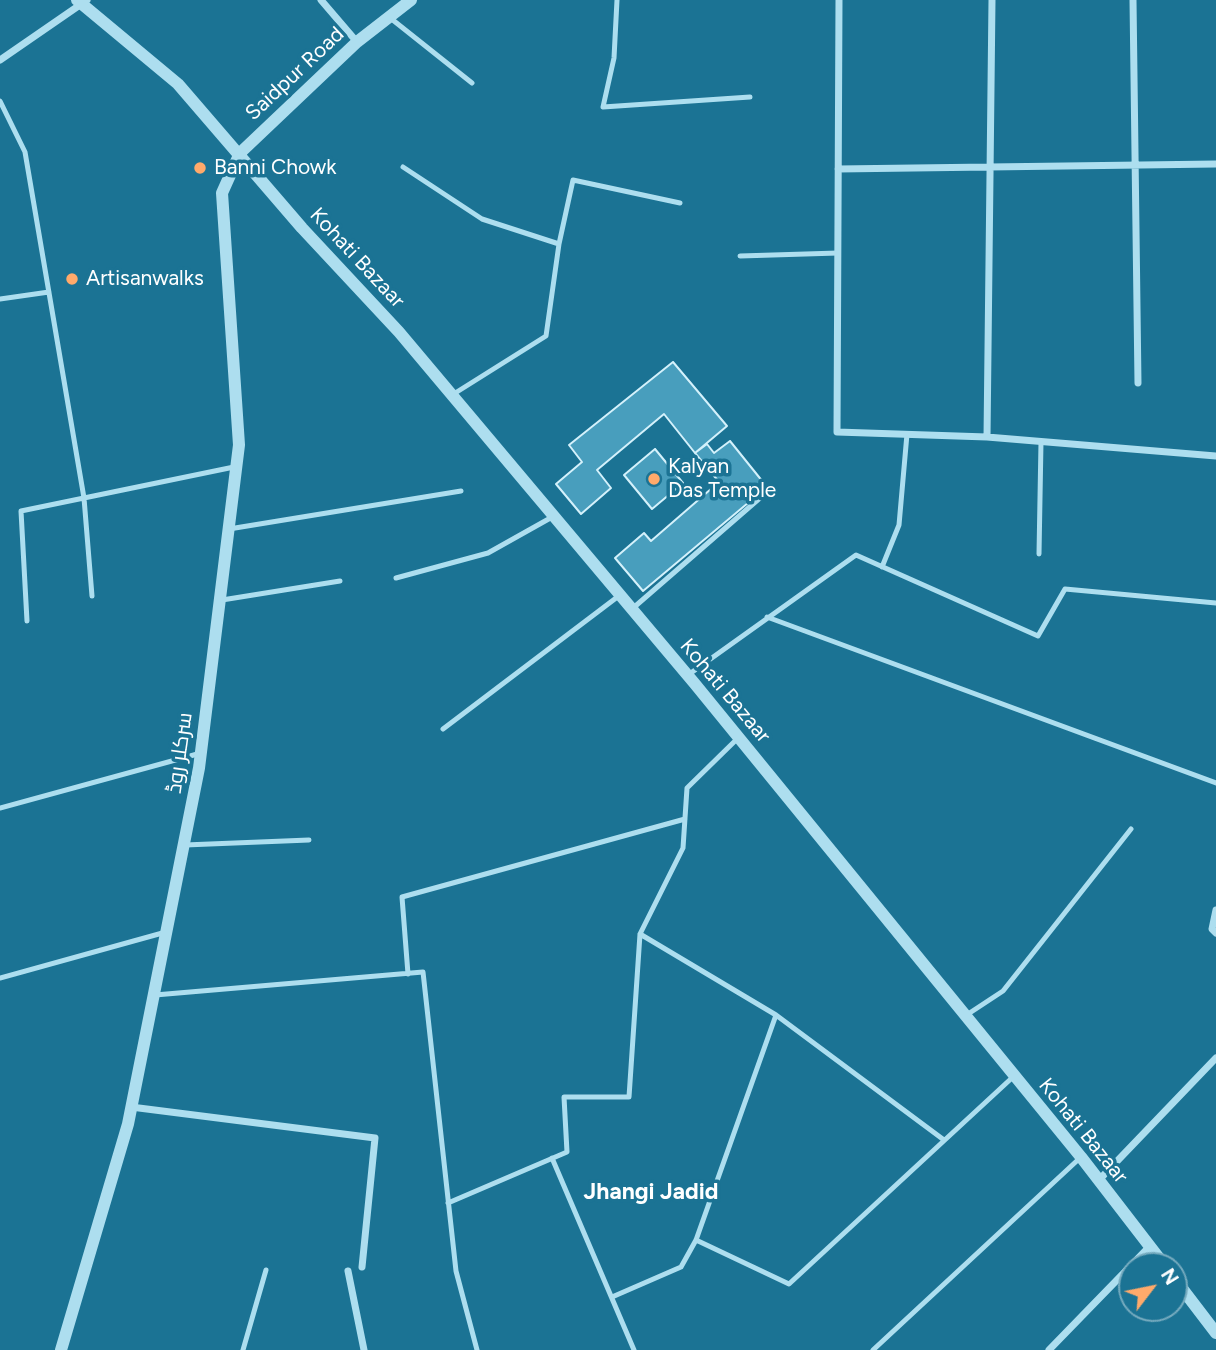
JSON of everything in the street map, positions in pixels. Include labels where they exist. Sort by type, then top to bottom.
[{"type":"street","points":[[321,0],[356,42]]},
{"type":"street","name":"Saidpur Road","points":[[240,153],[356,42],[411,0]]},
{"type":"street","points":[[839,0],[837,432],[987,437],[1216,456]]},
{"type":"street","points":[[987,437],[992,0]]},
{"type":"street","points":[[1133,0],[1138,383]]},
{"type":"street","points":[[0,60],[82,1]]},
{"type":"street","name":"Kohati Bazaar","points":[[82,1],[178,84],[302,228],[399,332],[739,737],[1081,1157],[1154,1252]]},
{"type":"street","name":"سرکلر روڈ","points":[[61,1350],[131,1107],[169,931],[201,752],[239,445],[222,193],[240,153]]},
{"type":"street","points":[[838,169],[1216,164]]},
{"type":"street","points":[[1216,910],[1212,929],[1216,933]]},
{"type":"street","points":[[1099,1180],[1216,1058]]},
{"type":"street","points":[[131,1107],[375,1138],[362,1266]]},
{"type":"street","points":[[1049,1350],[1150,1246]]},
{"type":"street","points":[[348,1271],[364,1350]]},
{"type":"street","points":[[1188,1296],[1216,1333]]},
{"type":"lane","points":[[617,0],[614,58],[603,107],[750,97]]},
{"type":"lane","points":[[389,17],[472,83]]},
{"type":"lane","points":[[0,101],[24,152],[84,498],[92,596]]},
{"type":"lane","points":[[403,167],[482,219],[559,244]]},
{"type":"lane","points":[[452,395],[546,337],[559,244],[573,180],[680,203]]},
{"type":"lane","points":[[740,256],[838,253]]},
{"type":"lane","points":[[0,299],[49,292]]},
{"type":"lane","points":[[882,567],[899,525],[907,434]]},
{"type":"lane","points":[[1039,554],[1041,442]]},
{"type":"lane","points":[[27,621],[21,511],[237,466]]},
{"type":"lane","points":[[229,528],[461,491]]},
{"type":"lane","points":[[632,609],[768,491]]},
{"type":"lane","points":[[397,578],[488,553],[554,516]]},
{"type":"lane","points":[[688,675],[856,555],[1038,636],[1065,589],[1216,603]]},
{"type":"lane","points":[[220,600],[340,581]]},
{"type":"lane","points":[[443,729],[620,595]]},
{"type":"lane","points":[[767,617],[1216,783]]},
{"type":"lane","points":[[448,1203],[567,1152],[564,1097],[629,1097],[640,934],[683,848],[687,788],[739,737]]},
{"type":"lane","points":[[0,808],[201,752]]},
{"type":"lane","points":[[408,974],[402,897],[685,820]]},
{"type":"lane","points":[[965,1016],[1003,991],[1131,829]]},
{"type":"lane","points":[[185,845],[309,840]]},
{"type":"lane","points":[[0,978],[169,931]]},
{"type":"lane","points":[[640,934],[776,1015],[944,1140]]},
{"type":"lane","points":[[155,995],[423,972],[456,1271],[477,1350]]},
{"type":"lane","points":[[612,1297],[681,1267],[696,1240],[776,1015]]},
{"type":"lane","points":[[696,1240],[789,1284],[1014,1076]]},
{"type":"lane","points":[[873,1350],[1081,1157]]},
{"type":"lane","points":[[552,1158],[634,1350]]},
{"type":"lane","points":[[243,1350],[266,1270]]},
{"type":"building","points":[[673,362],[727,426],[695,453],[664,414],[597,470],[611,488],[581,514],[556,484],[582,462],[569,445]]},
{"type":"building","points":[[730,441],[767,487],[643,591],[615,558],[644,533],[651,541],[719,482],[695,453],[707,444],[714,453]]},
{"type":"building","name":"Kalyan Das Temple","points":[[655,449],[683,483],[652,509],[624,475]]},
{"type":"place","name":"Banni Chowk","points":[[200,168]]},
{"type":"place","name":"Artisanwalks","points":[[72,279]]},
{"type":"place","name":"Kalyan Das Temple","points":[[654,479]]},
{"type":"district","name":"Jhangi Jadid","points":[[651,1192]]}]
